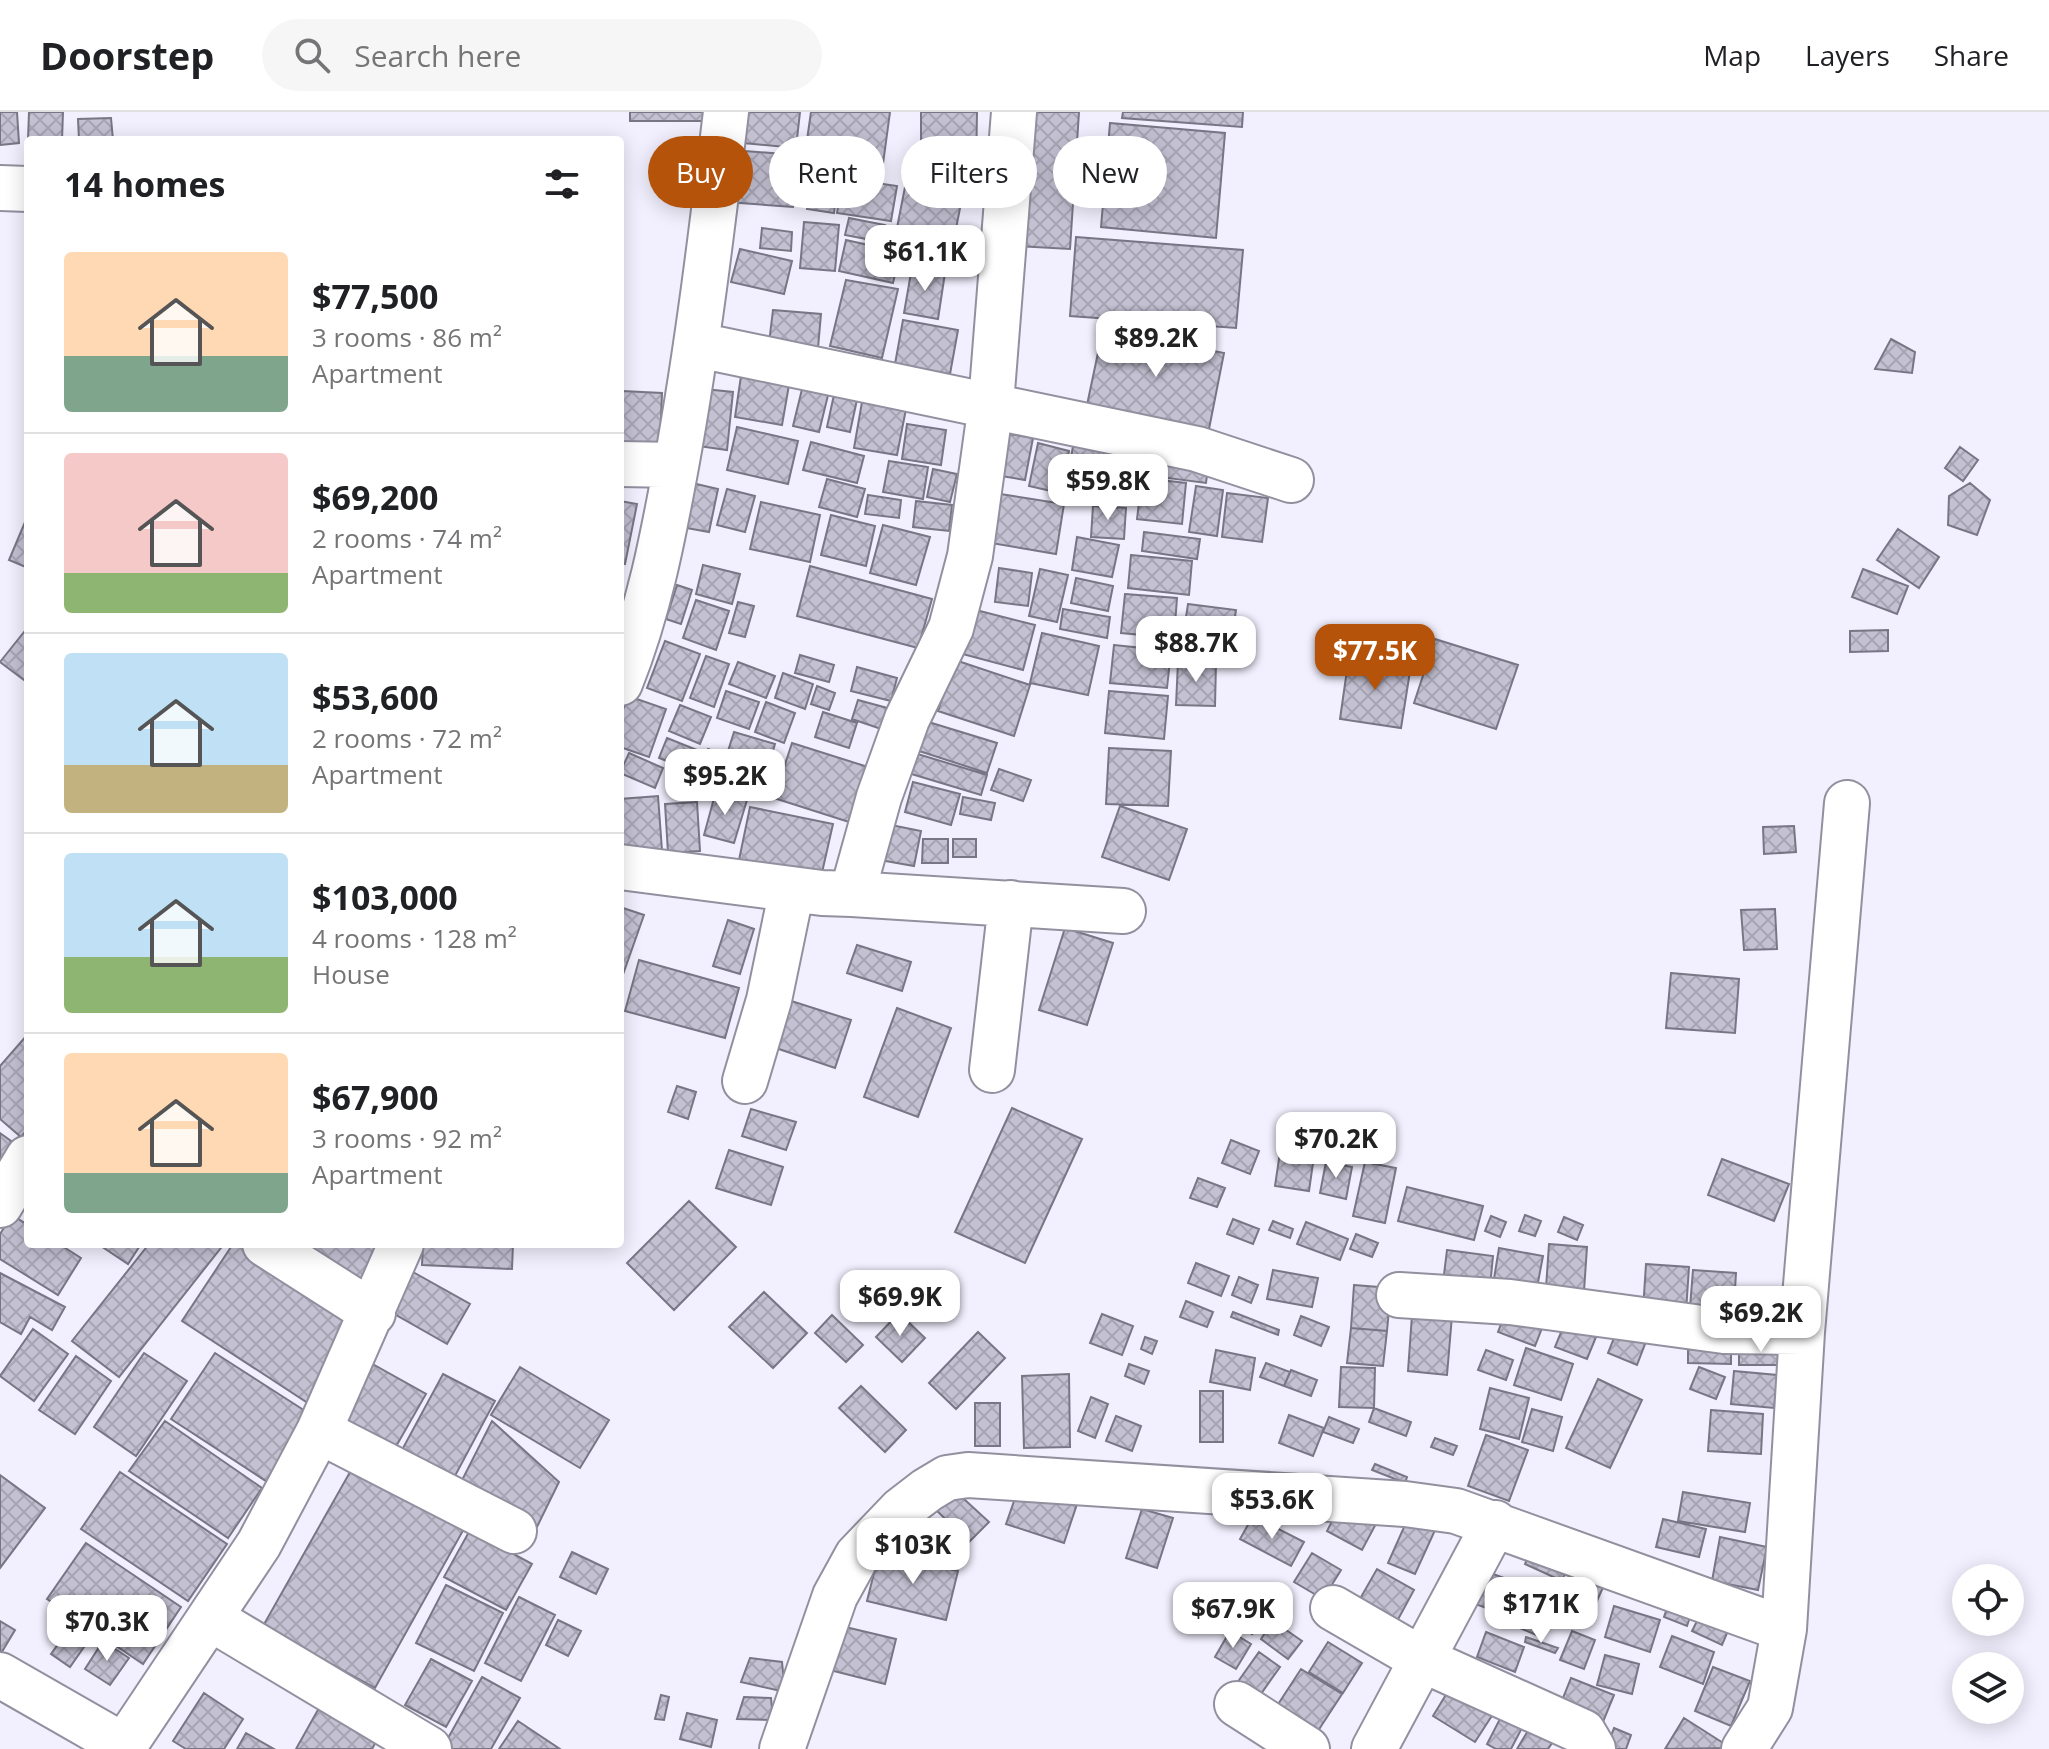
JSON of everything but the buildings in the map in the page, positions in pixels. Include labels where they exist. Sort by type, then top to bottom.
[{"type":"street","points":[[624,673],[641,629],[698,345],[726,112]]},
{"type":"street","points":[[852,894],[879,797],[907,719],[951,628],[970,556],[991,404],[1014,112]]},
{"type":"street","points":[[0,188],[24,189]]},
{"type":"street","points":[[698,345],[1197,449],[1291,480]]},
{"type":"street","points":[[624,464],[676,465]]},
{"type":"street","points":[[1744,1749],[1770,1708],[1784,1629],[1802,1332],[1847,803]]},
{"type":"street","points":[[624,868],[792,889],[1123,911]]},
{"type":"street","points":[[745,1081],[769,1000],[792,889]]},
{"type":"street","points":[[992,1070],[1011,903]]},
{"type":"street","points":[[0,1205],[24,1165]]},
{"type":"street","points":[[271,1248],[373,1313]]},
{"type":"street","points":[[0,1675],[123,1747],[259,1544],[319,1431],[399,1248]]},
{"type":"street","points":[[1399,1295],[1510,1302],[1724,1331],[1802,1332]]},
{"type":"street","points":[[319,1431],[514,1531]]},
{"type":"street","points":[[782,1749],[835,1596],[857,1556],[901,1510],[947,1478],[968,1475],[1405,1504],[1456,1511],[1784,1629]]},
{"type":"street","points":[[1374,1749],[1495,1523]]},
{"type":"street","points":[[1333,1608],[1421,1659],[1583,1732],[1593,1749]]},
{"type":"street","points":[[210,1618],[429,1749]]},
{"type":"street","points":[[1237,1704],[1307,1749]]}]
